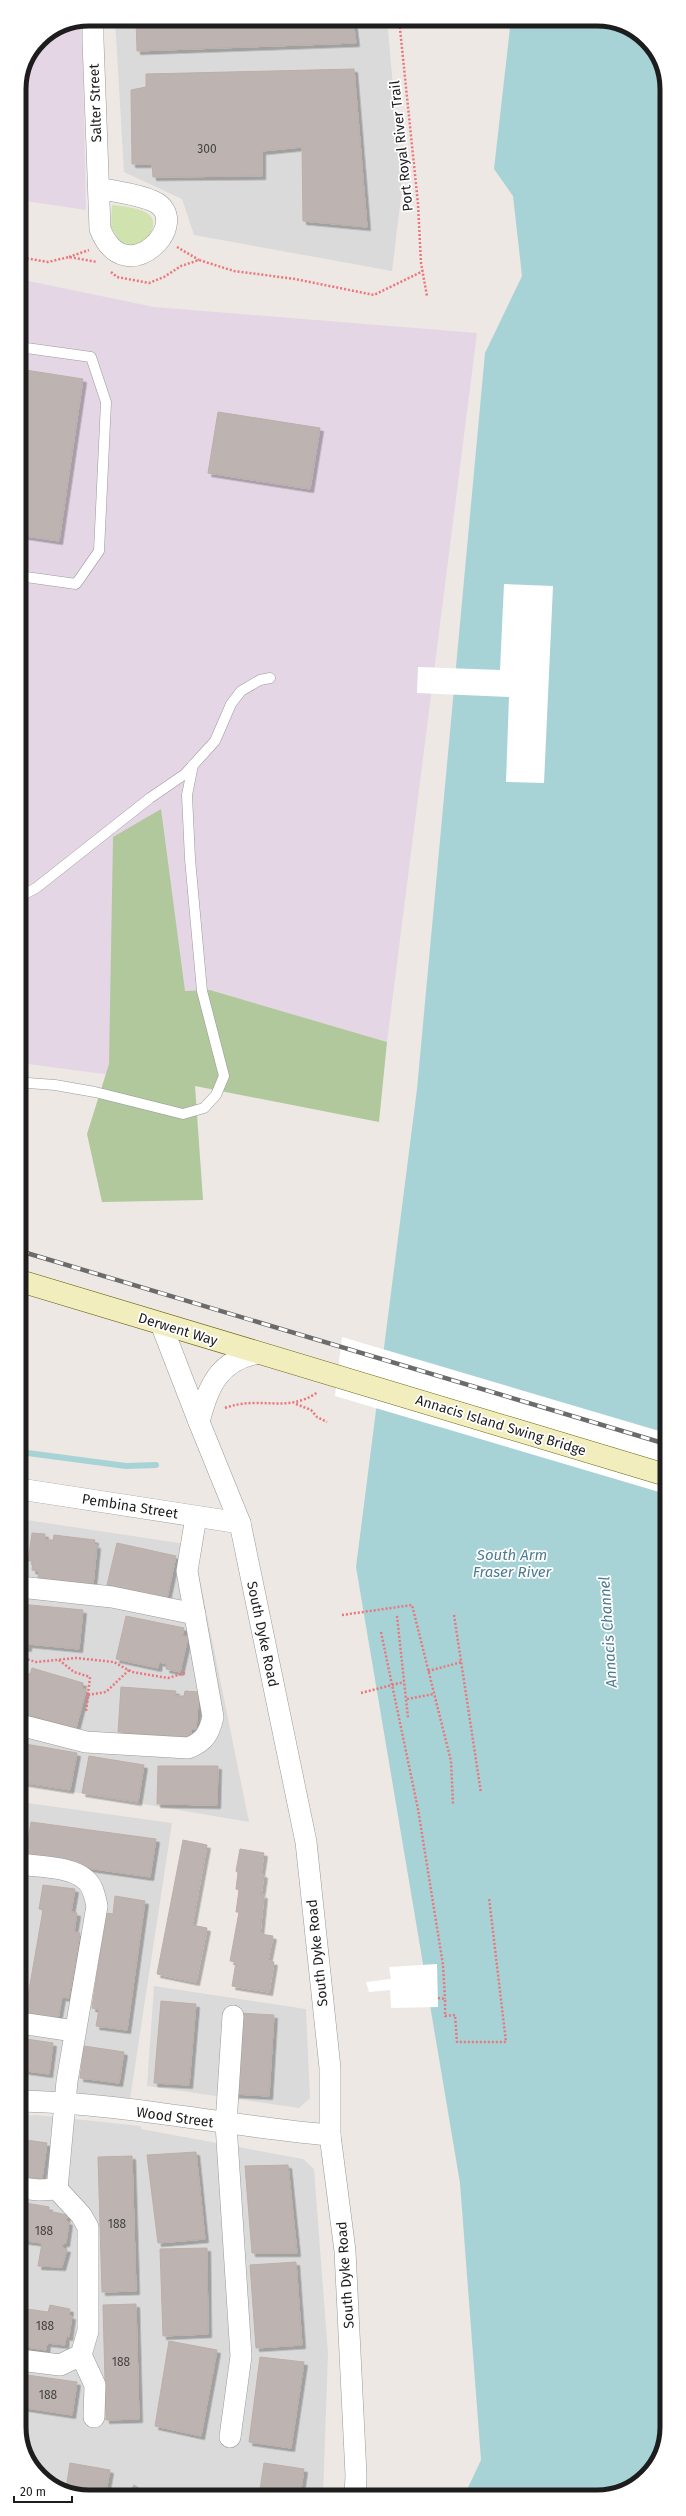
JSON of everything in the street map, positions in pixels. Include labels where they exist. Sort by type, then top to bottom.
[{"type":"main road","name":"Derwent Way","points":[[26,1283],[336,1376]]},
{"type":"main road","name":"Annacis Island Swing Bridge","points":[[336,1376],[660,1473]]},
{"type":"street","name":"Salter Street","points":[[93,26],[100,229],[104,240],[112,248],[122,254],[143,254],[153,248],[162,238]]},
{"type":"street","points":[[99,188],[154,201],[164,210],[166,220],[162,238]]},
{"type":"street","name":"South Dyke Road","points":[[161,1324],[240,1523],[306,1842],[330,2068],[330,2135],[345,2251],[356,2476],[355,2490]]},
{"type":"street","points":[[199,1422],[209,1391],[220,1374],[232,1362],[244,1356],[260,1353]]},
{"type":"street","name":"Pembina Street","points":[[26,1490],[240,1523]]},
{"type":"street","points":[[26,1727],[86,1742],[188,1748],[201,1743],[210,1731],[213,1717],[187,1571],[196,1517]]},
{"type":"street","points":[[26,1588],[112,1597],[195,1614]]},
{"type":"street","points":[[26,1865],[72,1872],[87,1880],[94,1892],[97,1906],[80,2017],[74,2031],[65,2102],[58,2189],[81,2215],[88,2227],[88,2331],[81,2355],[95,2386],[94,2417]]},
{"type":"street","points":[[230,2437],[241,2356],[226,2124],[233,2016]]},
{"type":"street","points":[[26,2024],[74,2031]]},
{"type":"street","name":"Wood Street","points":[[26,2101],[65,2102],[226,2124],[330,2135]]},
{"type":"street","points":[[26,2189],[39,2190],[58,2189]]},
{"type":"street","points":[[26,2361],[60,2366],[81,2355]]},
{"type":"lane","points":[[26,348],[91,357],[106,402],[98,551],[76,584],[26,577]]},
{"type":"lane","points":[[26,894],[36,888],[150,798],[185,774],[215,742],[231,704],[241,691],[260,680],[270,678]]},
{"type":"lane","points":[[26,1084],[55,1085],[95,1092],[183,1114],[204,1108],[216,1095],[224,1076],[202,991],[190,859],[187,795],[193,765]]},
{"type":"path","name":"Port Royal River Trail","points":[[400,26],[423,272],[427,296]]},
{"type":"path","points":[[162,238],[199,260],[234,271],[295,279],[374,295],[423,272]]},
{"type":"path","points":[[26,258],[48,262],[69,257],[100,262]]},
{"type":"path","points":[[106,267],[117,277],[149,283],[164,278],[181,266],[199,260]]},
{"type":"path","points":[[295,1404],[319,1390]]},
{"type":"path","points":[[221,1409],[239,1403],[256,1401],[295,1404],[311,1410],[317,1417],[327,1422]]},
{"type":"path","points":[[342,1615],[412,1604],[451,1761],[453,1804]]},
{"type":"path","points":[[397,1616],[408,1718]]},
{"type":"path","points":[[454,1616],[481,1793]]},
{"type":"path","points":[[382,1632],[431,1887],[443,1965],[445,2016],[456,2015],[457,2042],[506,2042],[489,1898]]},
{"type":"path","points":[[26,1659],[36,1662],[76,1658],[114,1662],[129,1670],[168,1678],[204,1667]]},
{"type":"path","points":[[59,1660],[74,1672],[90,1677],[86,1712]]},
{"type":"path","points":[[428,1671],[462,1662]]},
{"type":"path","points":[[88,1695],[106,1692],[129,1670]]},
{"type":"path","points":[[361,1693],[392,1683],[404,1682]]},
{"type":"path","points":[[407,1698],[434,1694]]},
{"type":"path","points":[[438,1998],[444,1999]]},
{"type":"shaded area","points":[[115,26],[388,26],[402,189],[392,271],[194,235],[182,199],[124,172]]},
{"type":"shaded area","points":[[82,27],[86,210],[26,201],[27,77],[37,54],[45,45],[54,37],[65,31]]},
{"type":"shaded area","points":[[26,280],[154,307],[477,333],[387,1042],[210,990],[195,1086],[26,1064]]},
{"type":"shaded area","points":[[26,1520],[199,1546],[196,1561],[249,1822],[26,1784]]},
{"type":"shaded area","points":[[26,1803],[172,1823],[130,2099],[86,2094],[26,2092]]},
{"type":"shaded area","points":[[154,1986],[306,2009],[310,2098],[299,2108],[147,2086]]},
{"type":"shaded area","points":[[36,2115],[141,2126],[141,2129],[303,2159],[314,2169],[328,2354],[323,2490],[85,2490],[73,2488],[54,2479],[34,2458],[27,2439],[26,2427],[26,2116]]},
{"type":"green space","points":[[112,205],[141,210],[148,214],[152,219],[153,226],[150,235],[142,246],[122,245],[111,227]]},
{"type":"green space","points":[[161,809],[185,991],[210,990],[387,1042],[379,1122],[195,1086],[203,1200],[102,1202],[87,1134],[109,1064],[113,837]]},
{"type":"water","name":"South Arm Fraser River","points":[[510,26],[601,26],[613,28],[632,37],[647,51],[657,69],[660,89],[660,2427],[657,2447],[647,2465],[641,2471],[632,2479],[621,2485],[609,2489],[597,2490],[467,2490],[481,2460],[460,2183],[356,1567],[417,1089],[485,353],[522,276],[513,196],[494,169]]},
{"type":"pier","points":[[504,584],[553,586],[544,783],[506,782],[509,697],[417,693],[418,667],[500,670]]},
{"type":"pier","points":[[342,1337],[660,1431],[660,1492],[335,1396]]},
{"type":"pier","points":[[437,1964],[438,2007],[391,2008],[390,1990],[369,1992],[366,1982],[391,1979],[389,1967]]},
{"type":"building","points":[[136,26],[354,26],[356,43],[137,51]]},
{"type":"building","points":[[354,69],[367,227],[303,221],[302,147],[262,151],[262,176],[153,177],[152,164],[132,164],[131,90],[146,87],[146,74]]},
{"type":"building","points":[[26,370],[83,379],[59,541],[26,536]]},
{"type":"building","points":[[218,412],[320,428],[310,489],[208,473]]},
{"type":"building","points":[[32,1533],[45,1534],[45,1540],[53,1540],[54,1535],[95,1540],[94,1545],[97,1545],[93,1585],[38,1578],[39,1571],[32,1570],[33,1561],[28,1561]]},
{"type":"building","points":[[117,1543],[176,1556],[167,1598],[107,1585]]},
{"type":"building","points":[[26,1605],[83,1610],[79,1649],[28,1644],[28,1648],[26,1648]]},
{"type":"building","points":[[126,1616],[184,1628],[182,1636],[188,1637],[180,1672],[166,1669],[167,1664],[159,1662],[158,1668],[116,1659]]},
{"type":"building","points":[[32,1668],[83,1683],[82,1688],[86,1690],[76,1728],[26,1714],[26,1673],[30,1674]]},
{"type":"building","points":[[121,1687],[176,1691],[175,1696],[184,1696],[185,1691],[199,1692],[196,1729],[191,1729],[191,1734],[188,1734],[188,1737],[118,1732]]},
{"type":"building","points":[[26,1744],[77,1753],[70,1790],[26,1783]]},
{"type":"building","points":[[89,1756],[144,1765],[138,1802],[82,1793]]},
{"type":"building","points":[[158,1766],[218,1766],[217,1805],[157,1804]]},
{"type":"building","points":[[31,1822],[156,1839],[150,1877],[26,1859]]},
{"type":"building","points":[[183,1840],[207,1845],[192,1925],[207,1928],[196,1982],[157,1974]]},
{"type":"building","points":[[240,1849],[264,1853],[261,1873],[264,1875],[261,1895],[264,1895],[260,1934],[273,1936],[268,1961],[274,1962],[269,1992],[232,1986],[236,1962],[230,1961],[239,1912],[236,1912],[239,1890],[236,1889],[238,1873],[236,1871]]},
{"type":"building","points":[[43,1885],[75,1889],[71,1912],[77,1913],[74,1932],[80,1933],[69,1998],[62,1997],[58,2019],[26,2013],[43,1910],[39,1909]]},
{"type":"building","points":[[115,1896],[145,1901],[127,2030],[96,2026],[99,2009],[92,2008],[106,1913],[113,1914]]},
{"type":"building","points":[[161,2001],[196,2004],[189,2085],[154,2083]]},
{"type":"building","points":[[239,2013],[274,2015],[269,2096],[234,2094]]},
{"type":"building","points":[[26,2039],[53,2043],[49,2074],[26,2071]]},
{"type":"building","points":[[84,2046],[124,2052],[119,2083],[80,2078]]},
{"type":"building","points":[[26,2140],[47,2143],[42,2179],[26,2177]]},
{"type":"building","points":[[196,2152],[205,2239],[158,2243],[147,2155]]},
{"type":"building","points":[[132,2156],[136,2291],[102,2292],[98,2157]]},
{"type":"building","points":[[288,2165],[297,2253],[252,2253],[245,2166]]},
{"type":"building","points":[[26,2203],[49,2207],[49,2211],[67,2215],[66,2221],[69,2222],[66,2243],[63,2243],[62,2248],[67,2249],[62,2267],[38,2266],[42,2243],[26,2241]]},
{"type":"building","points":[[207,2248],[208,2334],[163,2336],[160,2249]]},
{"type":"building","points":[[296,2262],[302,2345],[256,2348],[250,2265]]},
{"type":"building","points":[[136,2304],[139,2419],[106,2420],[103,2305]]},
{"type":"building","points":[[50,2305],[70,2309],[69,2316],[72,2316],[69,2337],[66,2336],[65,2345],[47,2343],[46,2350],[26,2347],[26,2309],[48,2312]]},
{"type":"building","points":[[169,2341],[217,2350],[201,2436],[155,2426]]},
{"type":"building","points":[[260,2357],[304,2362],[291,2448],[249,2442]]},
{"type":"building","points":[[26,2375],[77,2382],[72,2415],[26,2408]]},
{"type":"building","points":[[70,2463],[110,2470],[106,2490],[85,2490],[67,2486]]},
{"type":"building","points":[[264,2463],[304,2469],[301,2490],[260,2490]]},
{"type":"building","points":[[134,2485],[142,2490],[131,2490]]},
{"type":"waterway","points":[[26,1453],[126,1466],[156,1465]]},
{"type":"railway","points":[[26,1253],[660,1442]]},
{"type":"water label","name":"Annacis Channel","points":[[608,1632]]}]
